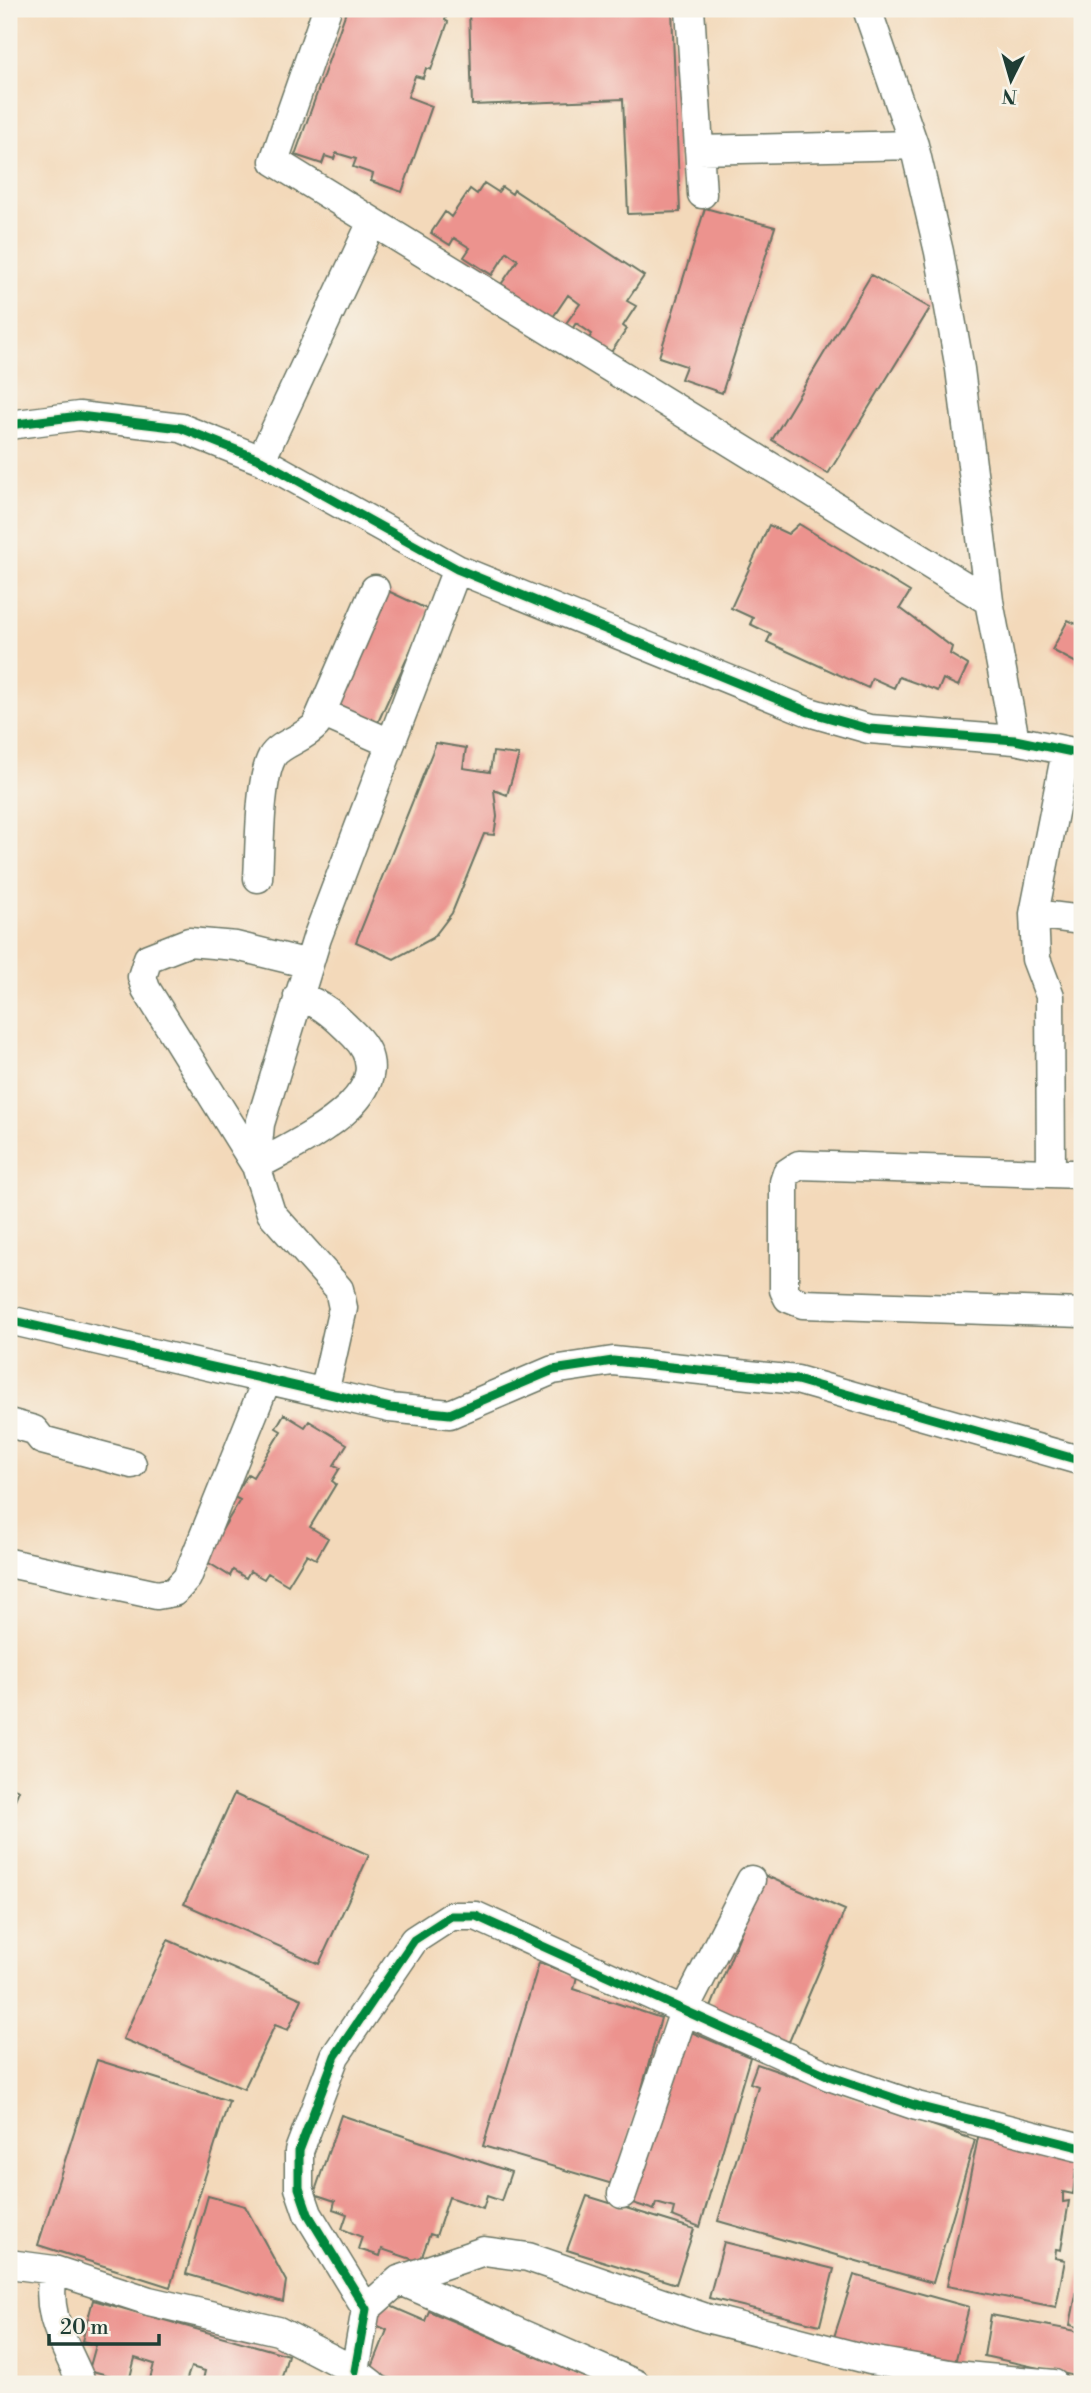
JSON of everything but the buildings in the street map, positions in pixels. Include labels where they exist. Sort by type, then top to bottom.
[{"type":"street","points":[[327,9],[274,161],[989,601]]},
{"type":"street","points":[[690,9],[702,194]]},
{"type":"street","points":[[867,9],[914,145],[960,369],[989,601],[1015,740]]},
{"type":"street","points":[[699,150],[914,145]]},
{"type":"street","points":[[261,460],[372,222]]},
{"type":"street","points":[[9,425],[79,416],[181,428],[261,460],[457,569],[809,712],[869,729],[1015,740],[1074,753],[1034,914],[1036,959],[1050,996],[1051,1173]]},
{"type":"street","points":[[256,1166],[260,1124],[298,996],[457,569]]},
{"type":"street","points":[[258,878],[265,780],[272,757],[279,749],[309,734],[322,713],[374,589]]},
{"type":"street","points":[[322,713],[390,744]]},
{"type":"street","points":[[1034,914],[1082,920]]},
{"type":"street","points":[[309,964],[236,946],[189,942],[148,958],[142,977],[146,989],[256,1166],[271,1213],[339,1289],[343,1308],[324,1393]]},
{"type":"street","points":[[256,1166],[329,1124],[356,1102],[368,1080],[369,1061],[359,1040],[328,1008],[298,996]]},
{"type":"street","points":[[1082,1174],[799,1165],[791,1168],[785,1182],[784,1290],[788,1298],[803,1304],[1082,1313]]},
{"type":"street","points":[[9,1320],[390,1408],[450,1413],[553,1370],[613,1361],[797,1380],[1082,1461]]},
{"type":"street","points":[[9,1563],[157,1595],[174,1592],[187,1578],[267,1379]]},
{"type":"street","points":[[9,1423],[34,1430],[42,1440]]},
{"type":"street","points":[[9,1439],[30,1444],[42,1440],[132,1464]]},
{"type":"street","points":[[622,2194],[684,2011],[751,1880]]},
{"type":"street","points":[[9,2264],[54,2270],[149,2301],[278,2330],[363,2378],[366,2309],[308,2214],[299,2188],[299,2151],[335,2056],[414,1940],[451,1916],[476,1916],[829,2076],[917,2106],[1082,2148]]},
{"type":"street","points":[[366,2309],[399,2280],[484,2251],[528,2257],[706,2318],[870,2360],[955,2375],[1054,2384]]},
{"type":"street","points":[[54,2270],[48,2293],[53,2319],[82,2384]]},
{"type":"street","points":[[399,2280],[636,2384]]},
{"type":"cycle path","points":[[9,425],[79,416],[181,428],[261,460],[457,569],[809,712],[869,729],[1015,740],[1082,754]]},
{"type":"cycle path","points":[[9,1320],[390,1408],[450,1414],[553,1370],[613,1361],[797,1380],[1082,1461]]},
{"type":"cycle path","points":[[355,2371],[366,2309],[308,2214],[299,2188],[299,2151],[335,2056],[414,1940],[451,1916],[476,1916],[829,2076],[917,2106],[1082,2148]]}]
